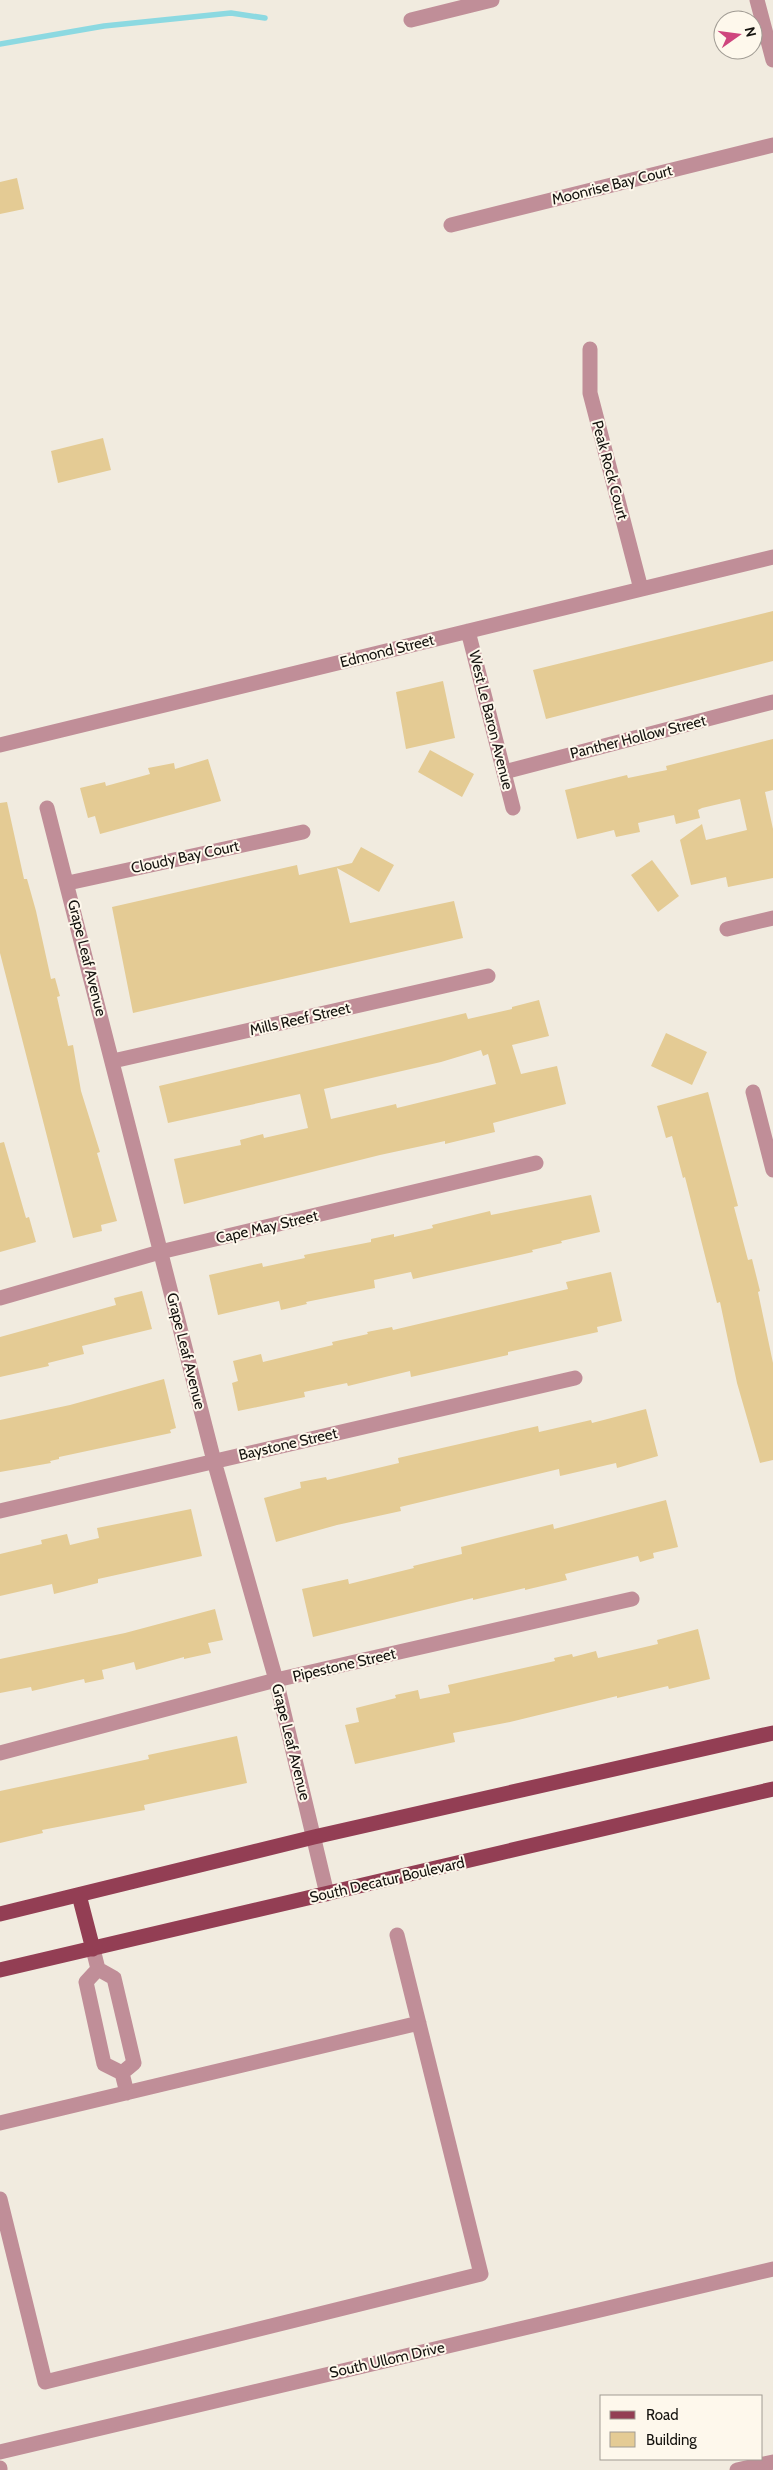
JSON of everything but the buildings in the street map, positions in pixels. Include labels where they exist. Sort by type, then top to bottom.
[{"type":"main road","points":[[0,1914],[314,1838],[773,1733]]},
{"type":"main road","name":"South Decatur Boulevard","points":[[0,1970],[773,1789]]},
{"type":"main road","points":[[79,1895],[93,1949]]},
{"type":"street","points":[[411,20],[492,0]]},
{"type":"street","points":[[757,0],[770,40],[773,60]]},
{"type":"street","name":"Moonrise Bay Court","points":[[451,226],[773,145]]},
{"type":"street","name":"Peak Rock Court","points":[[590,350],[590,393],[641,589]]},
{"type":"street","name":"Edmond Street","points":[[0,744],[773,557]]},
{"type":"street","name":"West Le Baron Avenue","points":[[468,631],[513,808]]},
{"type":"street","name":"Panther Hollow Street","points":[[504,772],[773,702]]},
{"type":"street","name":"Grape Leaf Avenue","points":[[47,808],[68,882],[214,1461],[276,1680],[327,1894]]},
{"type":"street","name":"Cloudy Bay Court","points":[[68,882],[303,832]]},
{"type":"street","points":[[727,929],[773,918]]},
{"type":"street","name":"Mills Reef Street","points":[[112,1062],[488,976]]},
{"type":"street","points":[[753,1092],[773,1170]]},
{"type":"street","name":"Cape May Street","points":[[0,1298],[160,1252],[536,1163]]},
{"type":"street","name":"Baystone Street","points":[[0,1511],[575,1378]]},
{"type":"street","name":"Pipestone Street","points":[[0,1753],[276,1680],[632,1599]]},
{"type":"street","points":[[0,2199],[7,2255],[45,2382],[481,2274],[397,1935]]},
{"type":"street","points":[[93,1949],[98,1969],[114,1978],[134,2063],[122,2073]]},
{"type":"street","points":[[98,1969],[86,1982],[104,2064],[122,2073],[127,2093]]},
{"type":"street","points":[[0,2124],[419,2023]]},
{"type":"street","name":"South Ullom Drive","points":[[0,2452],[773,2269]]},
{"type":"street","points":[[736,2470],[773,2462]]},
{"type":"waterway","points":[[0,44],[104,26],[231,13],[265,18]]}]
